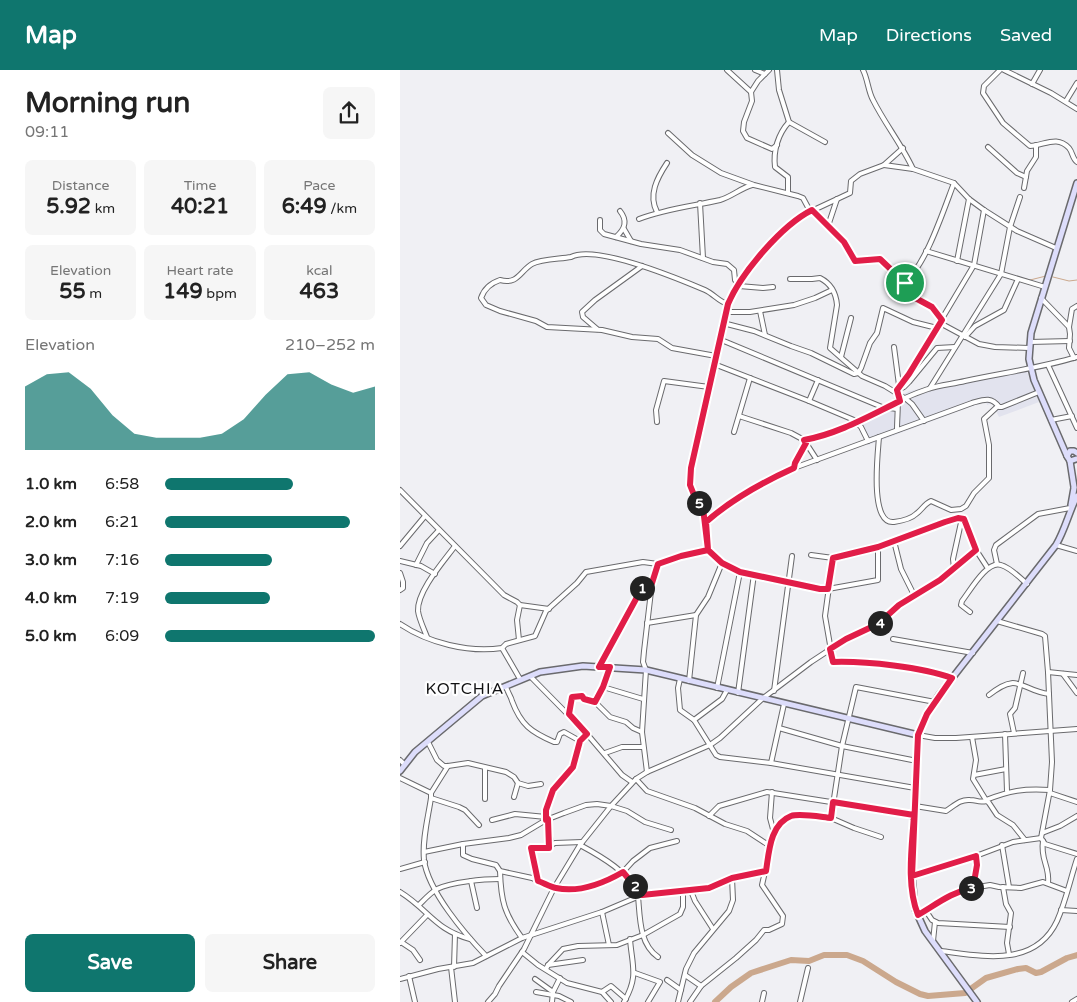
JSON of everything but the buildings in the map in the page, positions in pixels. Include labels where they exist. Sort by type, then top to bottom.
[{"type":"main road","points":[[977,1002],[933,941],[918,915],[913,898],[914,806],[918,735],[927,714],[952,678],[1056,545],[1062,533],[1076,490],[1075,457],[1060,442],[1039,392],[1031,368],[1030,345],[1056,248],[1077,183]]},
{"type":"main road","points":[[400,771],[402,762],[428,742],[459,713],[482,696],[520,679],[560,668],[610,667],[646,670],[918,735]]},
{"type":"street","points":[[727,70],[751,92],[752,101],[743,127],[744,136],[772,149],[777,145]]},
{"type":"street","points":[[755,70],[765,74]]},
{"type":"street","points":[[751,92],[768,70]]},
{"type":"street","points":[[777,70],[779,90],[789,122],[824,142]]},
{"type":"street","points":[[862,70],[867,78],[872,98],[904,148],[914,169]]},
{"type":"street","points":[[1000,70],[984,86],[983,90],[984,96],[1008,129],[1030,146],[1054,141],[1065,144],[1071,150],[1077,162]]},
{"type":"street","points":[[1004,70],[1066,101],[1077,109]]},
{"type":"street","points":[[1032,84],[1040,70]]},
{"type":"street","points":[[1066,101],[1077,83]]},
{"type":"street","points":[[788,192],[788,177],[775,167],[779,135],[789,122]]},
{"type":"street","points":[[668,133],[675,141],[703,163],[721,173],[754,185],[788,192],[803,198],[811,211],[844,242],[855,261],[880,259],[905,281]]},
{"type":"street","points":[[1024,188],[1027,171],[1036,156],[1036,145]]},
{"type":"street","points":[[988,146],[1018,173],[1026,177]]},
{"type":"street","points":[[878,547],[878,580],[828,589],[740,572],[722,563],[708,550],[703,508],[696,500],[690,485],[691,468],[719,339],[732,294],[762,252],[791,224],[811,211],[850,193],[851,181],[860,174],[884,165],[904,148]]},
{"type":"street","points":[[658,212],[653,203],[656,178],[667,163]]},
{"type":"street","points":[[884,165],[914,169],[954,182],[969,199],[984,210],[1010,226],[1056,248]]},
{"type":"street","points":[[905,281],[917,270],[939,224],[954,182]]},
{"type":"street","points":[[639,219],[658,212],[732,196],[754,185]]},
{"type":"street","points":[[930,388],[1002,274],[1010,226],[1020,197]]},
{"type":"street","points":[[828,226],[837,199]]},
{"type":"street","points":[[957,261],[969,199]]},
{"type":"street","points":[[700,204],[703,258]]},
{"type":"street","points":[[899,385],[909,374],[974,265],[984,210]]},
{"type":"street","points":[[616,237],[624,229],[626,220],[620,211]]},
{"type":"street","points":[[600,220],[600,233],[641,244],[680,250],[727,264],[732,267],[735,280],[739,286]]},
{"type":"street","points":[[624,229],[631,241]]},
{"type":"street","points":[[926,250],[1045,287]]},
{"type":"street","points":[[716,356],[672,348],[658,339],[632,337],[598,330],[548,327],[536,321],[486,305],[481,298],[482,293],[498,280],[505,281],[517,278],[534,263],[559,260],[576,254],[599,255],[631,262],[708,291],[723,303],[728,304]]},
{"type":"street","points":[[598,330],[583,317],[582,312],[595,300],[642,266]]},
{"type":"street","points":[[790,279],[812,280],[820,278],[829,284],[836,299],[830,348],[858,373],[897,392],[912,404],[924,421]]},
{"type":"street","points":[[963,336],[975,326],[1004,310],[1018,279]]},
{"type":"street","points":[[905,281],[908,294],[932,307],[941,322],[979,344],[995,347],[1070,341]]},
{"type":"street","points":[[739,286],[773,287]]},
{"type":"street","points":[[726,312],[760,311],[794,305],[832,290]]},
{"type":"street","points":[[1042,298],[1069,327]]},
{"type":"street","points":[[794,468],[805,442],[856,422],[930,388],[1048,366],[1076,357],[1069,348],[1069,327],[1072,309],[1077,306]]},
{"type":"street","points":[[858,373],[870,343],[877,333],[883,308],[913,322],[937,328]]},
{"type":"street","points":[[760,311],[765,335]]},
{"type":"street","points":[[841,357],[851,318]]},
{"type":"street","points":[[723,324],[742,327],[765,335],[811,353],[843,370],[854,374],[858,373]]},
{"type":"street","points":[[719,339],[886,408],[898,409]]},
{"type":"street","points":[[894,347],[899,385],[897,392],[900,401],[897,430]]},
{"type":"street","points":[[897,392],[909,382],[936,348],[955,348]]},
{"type":"street","points":[[714,364],[809,401],[856,422],[861,426],[868,441]]},
{"type":"street","points":[[1048,366],[1074,417],[1077,428]]},
{"type":"street","points":[[734,432],[750,378]]},
{"type":"street","points":[[809,401],[818,380]]},
{"type":"street","points":[[657,422],[657,404],[664,381],[709,387]]},
{"type":"street","points":[[879,437],[877,493],[881,516],[886,520],[895,522],[910,518],[931,501],[951,510],[956,510],[966,506],[974,493],[989,478],[988,445],[984,419],[988,413],[998,406],[1002,407],[1039,392]]},
{"type":"street","points":[[706,522],[719,510],[794,468],[985,399],[994,400],[998,406]]},
{"type":"street","points":[[739,416],[791,433],[805,442],[817,460]]},
{"type":"street","points":[[1051,420],[1074,417]]},
{"type":"street","points":[[400,490],[504,595],[520,605],[549,609]]},
{"type":"street","points":[[997,564],[994,556],[996,545],[1009,537],[1019,527],[1038,514],[1071,507]]},
{"type":"street","points":[[400,546],[426,516]]},
{"type":"street","points":[[962,518],[976,550],[988,567]]},
{"type":"street","points":[[811,555],[833,558],[878,547],[945,522],[962,518]]},
{"type":"street","points":[[954,569],[953,559],[962,518]]},
{"type":"street","points":[[416,565],[427,544],[439,530]]},
{"type":"street","points":[[894,541],[901,569],[914,595]]},
{"type":"street","points":[[1056,545],[1077,551]]},
{"type":"street","points":[[426,637],[418,612],[419,603],[435,574],[455,546]]},
{"type":"street","points":[[400,624],[443,643],[475,649],[490,650],[502,648],[506,644],[535,636],[544,614],[589,571],[643,562],[658,564],[681,556],[708,550]]},
{"type":"street","points":[[488,1002],[522,952],[554,888],[581,844],[611,806],[634,781],[646,772],[710,745],[762,699],[830,649],[878,624],[899,605],[940,580],[976,550]]},
{"type":"street","points":[[774,691],[792,556]]},
{"type":"street","points":[[833,558],[825,616],[833,662],[906,668],[952,678]]},
{"type":"street","points":[[400,561],[416,565],[435,574]]},
{"type":"street","points":[[689,681],[696,615],[708,597],[722,563]]},
{"type":"street","points":[[646,772],[642,732],[646,670],[643,662],[652,583],[658,564]]},
{"type":"street","points":[[970,612],[961,605],[962,601],[988,567],[997,564],[1005,566],[1027,584]]},
{"type":"street","points":[[718,688],[740,572]]},
{"type":"street","points":[[400,573],[404,585],[400,590]]},
{"type":"street","points":[[738,693],[754,574]]},
{"type":"street","points":[[599,667],[642,588],[652,583]]},
{"type":"street","points":[[519,640],[517,620],[520,605]]},
{"type":"street","points":[[647,623],[696,615]]},
{"type":"street","points":[[998,621],[1045,636],[1051,732],[1050,791],[1042,838],[1043,859],[1049,873],[1048,883]]},
{"type":"street","points":[[893,638],[973,653]]},
{"type":"street","points":[[502,648],[520,679]]},
{"type":"street","points":[[595,702],[610,667]]},
{"type":"street","points":[[1048,672],[1077,675]]},
{"type":"street","points":[[1014,733],[1010,714],[1015,708],[1022,673]]},
{"type":"street","points":[[1063,674],[1077,693]]},
{"type":"street","points":[[530,676],[569,714],[605,753],[622,775],[647,791],[695,808],[725,824],[747,831],[770,846]]},
{"type":"street","points":[[680,678],[678,688],[680,710],[694,720],[716,755],[720,757],[915,788]]},
{"type":"street","points":[[988,695],[1006,684],[1021,684],[1038,692],[1049,694]]},
{"type":"street","points":[[506,686],[516,712],[522,722],[532,732],[554,742],[557,742],[560,734],[564,732],[580,741]]},
{"type":"street","points":[[603,687],[643,699]]},
{"type":"street","points":[[831,818],[842,746],[856,687],[935,702]]},
{"type":"street","points":[[694,720],[722,699],[727,690]]},
{"type":"street","points":[[569,714],[573,696],[582,696],[584,699],[595,702],[610,717],[626,722],[642,732]]},
{"type":"street","points":[[771,764],[784,704]]},
{"type":"street","points":[[779,728],[842,746],[916,761]]},
{"type":"street","points":[[918,735],[935,738],[1077,729]]},
{"type":"street","points":[[550,845],[547,819],[553,790],[575,764],[580,741],[587,734]]},
{"type":"street","points":[[1005,734],[1007,791]]},
{"type":"street","points":[[972,736],[976,760],[976,772],[973,778],[986,801],[997,815],[1013,824],[1025,840]]},
{"type":"street","points":[[428,742],[436,760],[448,766],[468,763],[506,772],[514,777],[518,783],[528,786],[541,784]]},
{"type":"street","points":[[605,753],[622,747],[643,747]]},
{"type":"street","points":[[448,766],[431,796],[424,862],[429,876],[448,911],[470,940],[486,956]]},
{"type":"street","points":[[484,799],[485,768]]},
{"type":"street","points":[[974,775],[1006,770]]},
{"type":"street","points":[[400,778],[431,796],[459,807],[479,825]]},
{"type":"street","points":[[514,797],[518,783]]},
{"type":"street","points":[[914,806],[943,811],[958,802],[966,800],[974,800],[979,803],[1007,791],[1039,789],[1050,791],[1077,802]]},
{"type":"street","points":[[709,816],[719,806],[763,792],[914,815]]},
{"type":"street","points":[[772,792],[770,818],[774,833]]},
{"type":"street","points":[[424,852],[521,835],[547,819],[586,805],[597,804],[627,811],[645,822],[671,830]]},
{"type":"street","points":[[492,820],[515,814],[547,819]]},
{"type":"street","points":[[690,1002],[701,986],[736,958],[764,930],[770,930],[782,924],[783,916],[762,885],[774,833],[782,821],[792,815],[831,818],[881,837]]},
{"type":"street","points":[[912,876],[976,856],[1002,845],[1042,838],[1077,816]]},
{"type":"street","points":[[1042,838],[1051,846],[1077,854]]},
{"type":"street","points":[[500,871],[532,878],[554,888],[566,890],[585,888],[611,879],[623,872],[650,848],[678,841]]},
{"type":"street","points":[[463,844],[464,855],[496,865],[500,871],[502,901],[510,922],[522,938]]},
{"type":"street","points":[[538,881],[531,848],[581,844],[601,856],[623,872],[640,896],[643,935],[652,953],[658,957]]},
{"type":"street","points":[[1002,845],[1006,904],[1011,912],[1008,943],[1009,954]]},
{"type":"street","points":[[973,888],[977,865],[976,856]]},
{"type":"street","points":[[940,950],[987,957],[1023,952],[1034,947],[1050,933],[1061,910],[1077,859]]},
{"type":"street","points":[[400,870],[424,862]]},
{"type":"street","points":[[400,979],[473,963],[522,938],[602,912],[640,896],[709,888],[732,878],[766,871]]},
{"type":"street","points":[[678,1002],[685,975],[694,953],[729,911],[733,900],[732,878]]},
{"type":"street","points":[[418,905],[436,890],[471,881],[500,879]]},
{"type":"street","points":[[471,881],[476,908]]},
{"type":"street","points":[[918,915],[954,893],[990,885],[1021,888],[1044,882],[1067,891]]},
{"type":"street","points":[[691,890],[713,928]]},
{"type":"street","points":[[546,970],[548,965],[563,949],[578,946],[617,945],[643,935],[680,914],[683,907],[683,891]]},
{"type":"street","points":[[402,895],[418,905],[444,929],[470,940]]},
{"type":"street","points":[[1061,910],[1077,911]]},
{"type":"street","points":[[926,911],[935,922],[933,941]]},
{"type":"street","points":[[602,912],[609,945]]},
{"type":"street","points":[[420,960],[414,950],[400,942],[427,915]]},
{"type":"street","points":[[935,922],[1010,927]]},
{"type":"street","points":[[455,934],[453,967],[455,1002]]},
{"type":"street","points":[[602,992],[611,986],[625,1001],[635,974],[630,939]]},
{"type":"street","points":[[522,952],[546,970],[567,982],[602,992],[611,1002]]},
{"type":"street","points":[[548,965],[583,960]]},
{"type":"street","points":[[800,1002],[808,968]]},
{"type":"street","points":[[635,974],[660,982],[648,1002]]},
{"type":"street","points":[[685,975],[701,986]]},
{"type":"street","points":[[408,976],[415,1002]]},
{"type":"street","points":[[552,1002],[553,994],[560,978]]},
{"type":"street","points":[[535,979],[553,994]]},
{"type":"street","points":[[667,980],[681,990]]},
{"type":"street","points":[[536,992],[553,994],[571,1002]]},
{"type":"street","points":[[762,1002],[764,992]]},
{"type":"street","points":[[1073,1002],[1077,999]]},
{"type":"shaded area","points":[[1026,369],[1039,402],[999,417],[992,403],[987,405],[986,401],[868,445],[857,423],[909,391]]},
{"type":"waterway","points":[[1026,279],[1030,280],[1046,276]]},
{"type":"waterway","points":[[1053,277],[1069,281],[1077,280]]},
{"type":"waterway","points":[[715,1002],[731,987],[751,973],[791,960],[809,961],[824,955],[847,955],[863,961],[896,982],[928,996],[965,993],[986,978],[1026,968],[1036,973],[1041,972],[1067,958],[1077,955]]},
{"type":"district","name":"KOTCHIA","points":[[465,689]]},
{"type":"route","points":[[905,283],[880,259],[855,261],[844,242],[812,210],[791,224],[762,252],[732,294],[728,304],[691,468],[690,485],[696,500],[703,508],[708,550],[722,563],[740,572],[820,589],[828,589],[833,558],[878,547],[958,518],[964,519],[976,550],[940,580],[899,605],[883,621],[830,649],[833,662],[906,668],[952,678],[927,714],[918,735],[912,876],[976,856],[977,865],[973,888],[943,898],[918,915],[913,898],[912,876],[914,815],[833,802],[831,818],[792,815],[782,821],[774,832],[766,871],[732,878],[709,888],[642,895],[623,872],[611,879],[580,889],[566,890],[554,888],[538,881],[531,848],[549,848],[546,810],[549,799],[553,790],[575,764],[580,741],[587,734],[569,714],[572,697],[582,696],[584,699],[595,702],[610,667],[599,667],[642,588],[652,583],[658,564],[698,551],[708,550],[706,522],[719,510],[794,468],[806,443],[804,440],[820,437],[844,428],[900,401],[897,390],[899,385],[909,374],[942,320],[936,310],[927,303],[908,294],[905,283]]}]
